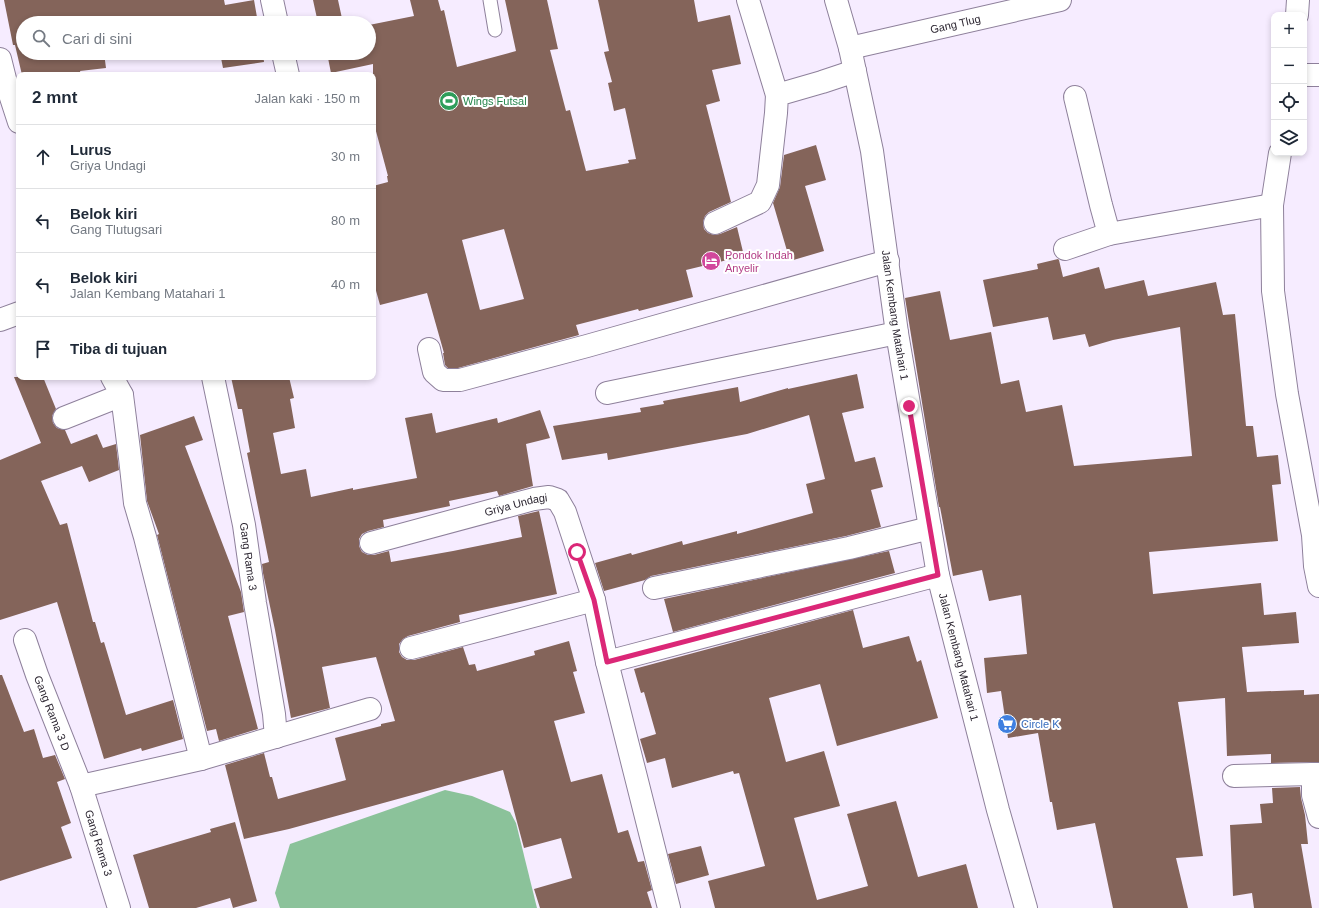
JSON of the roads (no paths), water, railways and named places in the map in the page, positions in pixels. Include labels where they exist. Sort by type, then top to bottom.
[{"type":"street","points":[[272,0],[275,16]]},
{"type":"street","points":[[715,223],[760,202],[768,185],[776,113],[776,95],[748,0]]},
{"type":"street","name":"Jalan Kembang Matahari 1","points":[[836,0],[850,48],[872,152],[897,333],[938,575],[998,810],[1026,908]]},
{"type":"street","name":"Gang Tlug","points":[[850,48],[1060,0]]},
{"type":"street","points":[[1297,12],[1298,0]]},
{"type":"street","points":[[0,59],[16,110]]},
{"type":"street","points":[[285,60],[287,72]]},
{"type":"street","points":[[776,95],[854,71]]},
{"type":"street","points":[[1307,75],[1319,75]]},
{"type":"street","points":[[1075,97],[1109,234]]},
{"type":"street","points":[[1280,156],[1272,205],[1273,291],[1279,339],[1316,535],[1315,566],[1319,586]]},
{"type":"street","points":[[1065,249],[1109,234],[1272,205]]},
{"type":"street","points":[[429,349],[434,372],[443,380],[460,380],[587,346],[888,260]]},
{"type":"street","points":[[0,320],[16,314]]},
{"type":"street","points":[[608,393],[897,333]]},
{"type":"street","name":"Gang Rama 3","points":[[214,380],[244,525],[255,603],[274,714],[276,737]]},
{"type":"street","points":[[64,418],[116,386],[130,458],[135,504],[147,544],[201,759]]},
{"type":"street","name":"Griya Undagi","points":[[371,543],[534,499],[549,497],[558,500],[565,512],[594,600],[607,662],[669,908]]},
{"type":"street","points":[[654,588],[849,548],[930,528]]},
{"type":"street","points":[[607,662],[938,575]]},
{"type":"street","points":[[411,648],[594,600]]},
{"type":"street","name":"Gang Rama 3 D","points":[[25,640],[37,675],[81,786]]},
{"type":"street","points":[[81,786],[201,759],[370,710]]},
{"type":"street","points":[[1234,776],[1316,774],[1313,795],[1319,817]]},
{"type":"street","name":"Gang Rama 3","points":[[81,786],[119,908]]},
{"type":"lane","points":[[490,0],[495,30]]},
{"type":"place","name":"Wings Futsal","points":[[449,101]]},
{"type":"place","name":"Pondok Indah Anyelir","points":[[711,261]]},
{"type":"place","name":"Circle K","points":[[1007,724]]}]
